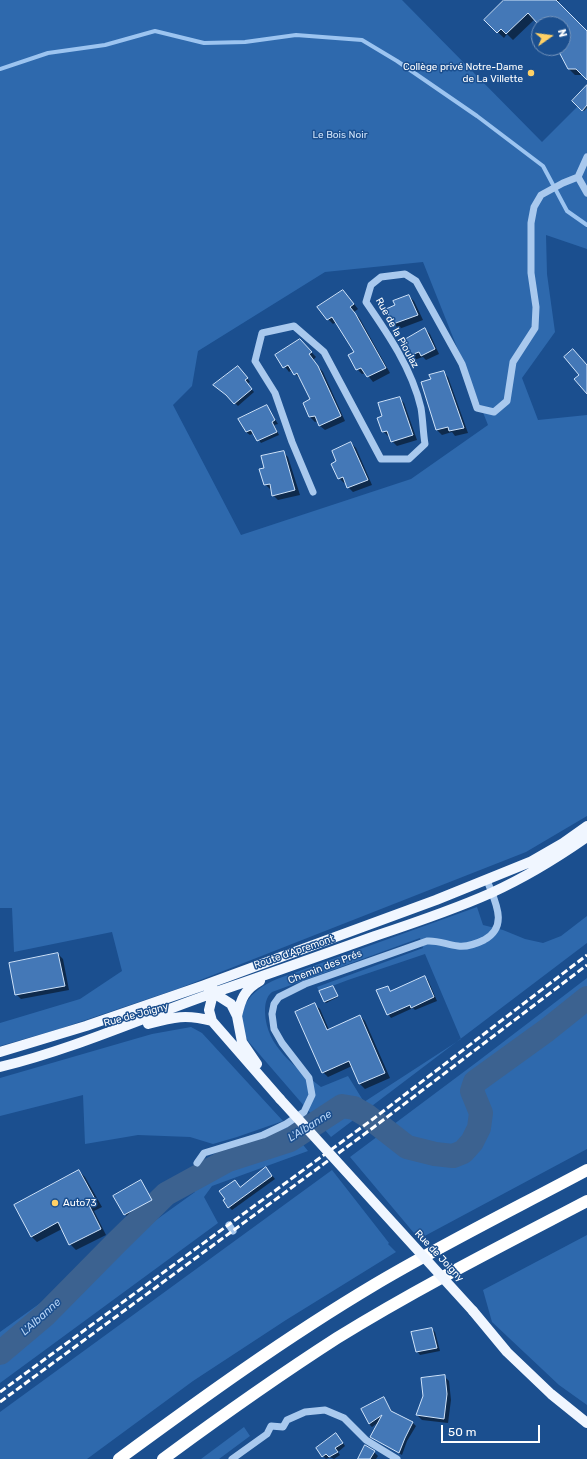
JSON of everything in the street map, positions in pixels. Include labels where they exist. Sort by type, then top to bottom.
[{"type":"highway","points":[[119,1459],[280,1344],[374,1285],[587,1170]]},
{"type":"highway","points":[[163,1459],[237,1405],[338,1338],[433,1284],[587,1201]]},
{"type":"main road","name":"Route d'Apremont","points":[[0,1052],[86,1026],[202,986],[217,979],[436,900],[530,862],[563,843],[587,826]]},
{"type":"main road","name":"Route d'Apremont","points":[[0,1067],[29,1060],[90,1040],[214,993],[438,914],[491,893],[547,863],[587,838]]},
{"type":"main road","name":"Rue de Joigny","points":[[237,1016],[241,1000],[251,986],[277,971]]},
{"type":"main road","points":[[212,1021],[209,1010],[217,979]]},
{"type":"main road","name":"Rue de Joigny","points":[[202,986],[230,1004],[237,1016],[242,1042],[280,1099]]},
{"type":"main road","name":"Rue de Joigny","points":[[90,1040],[180,1016],[197,1017],[212,1021],[280,1099],[473,1312],[507,1352],[551,1394],[587,1423]]},
{"type":"street","points":[[587,157],[578,177],[587,193]]},
{"type":"street","name":"Rue de la Pioulaz","points":[[313,492],[292,442],[275,393],[255,360],[262,333],[294,326],[324,352],[381,459],[409,459],[425,444],[420,408],[409,374],[388,335],[366,302],[371,285],[381,277],[405,274],[416,281],[462,364],[477,408],[494,412],[507,401],[513,362],[535,328],[536,307],[531,273],[531,223],[534,207],[541,195],[545,192],[578,177]]},
{"type":"street","name":"Chemin des Prés","points":[[198,1163],[204,1153],[263,1135],[286,1124],[304,1112],[312,1095],[309,1078],[282,1043],[274,1029],[272,1022],[274,1004],[279,997],[305,984],[427,941],[434,940],[467,946],[480,942],[489,937],[496,930],[499,921],[498,912],[486,880]]},
{"type":"street","points":[[232,1459],[267,1434],[271,1426],[283,1427],[287,1420],[305,1412],[325,1410],[344,1418],[366,1440],[397,1459]]},
{"type":"green space","name":"Le Bois Noir","points":[[0,0],[402,0],[542,142],[587,97],[587,249],[546,235],[547,274],[555,332],[522,378],[538,420],[587,415],[587,816],[526,852],[180,988],[59,1029],[0,1046],[0,1023],[80,999],[122,971],[112,932],[14,952],[12,908],[0,908]],"holes":[[[423,262],[488,425],[411,479],[241,535],[173,405],[192,386],[198,351],[325,272]]]},
{"type":"green space","points":[[477,907],[483,925],[503,930],[525,939],[543,943],[561,936],[587,916],[587,943],[461,1039],[425,954],[319,991],[317,987],[423,948],[420,938],[272,992],[268,996],[266,1003],[265,1012],[267,1024],[271,1036],[284,1055],[321,1087],[348,1076],[364,1102],[456,1042],[331,1137],[248,1041],[243,1030],[243,1012],[246,1003],[259,989],[277,979]]},
{"type":"green space","points":[[587,978],[587,1149],[419,1239],[350,1157]]},
{"type":"green space","points":[[191,1027],[202,1033],[283,1121],[213,1144],[190,1137],[138,1135],[85,1144],[83,1095],[0,1116],[0,1078],[152,1034]]},
{"type":"green space","points":[[289,1127],[308,1151],[212,1186],[204,1197],[218,1223],[0,1383],[0,1332],[195,1192],[182,1173],[220,1151]]},
{"type":"green space","points":[[332,1170],[389,1243],[388,1244],[396,1252],[286,1320],[193,1381],[87,1459],[0,1459],[0,1412]]},
{"type":"green space","points":[[587,1235],[587,1405],[559,1385],[492,1322],[483,1290]]},
{"type":"green space","points":[[244,1427],[250,1436],[219,1459],[201,1459]]},
{"type":"building","points":[[504,0],[556,0],[587,31],[587,80],[576,69],[568,69],[561,56],[571,56],[571,16],[531,16],[528,13],[506,34],[501,29],[497,33],[484,20]]},
{"type":"building","points":[[587,85],[587,105],[582,111],[572,101]]},
{"type":"building","points":[[343,290],[354,304],[350,307],[355,313],[386,368],[367,377],[361,368],[356,370],[348,355],[354,352],[332,317],[327,320],[317,307]]},
{"type":"building","points":[[409,295],[418,315],[393,324],[386,309],[395,305],[393,301]]},
{"type":"building","points":[[425,328],[435,349],[421,356],[419,352],[408,356],[401,342]]},
{"type":"building","points":[[300,339],[312,352],[309,354],[318,366],[341,416],[319,426],[315,416],[309,417],[303,403],[310,399],[297,373],[294,375],[288,365],[283,368],[275,355]]},
{"type":"building","points":[[573,349],[587,365],[587,394],[574,379],[579,375],[564,357]]},
{"type":"building","points":[[238,366],[248,378],[245,380],[252,389],[234,404],[226,395],[213,385]]},
{"type":"building","points":[[444,371],[464,428],[449,431],[448,427],[436,430],[421,382],[431,379],[429,375]]},
{"type":"building","points":[[400,397],[413,435],[391,442],[387,431],[382,432],[377,418],[382,416],[378,403]]},
{"type":"building","points":[[267,405],[275,420],[272,422],[277,432],[257,441],[251,430],[246,432],[238,419]]},
{"type":"building","points":[[351,442],[368,480],[347,488],[343,477],[338,479],[331,464],[336,461],[332,451]]},
{"type":"building","points":[[284,451],[295,490],[272,496],[270,484],[264,485],[259,469],[264,468],[261,456]]},
{"type":"building","points":[[58,953],[65,986],[15,995],[9,963]]},
{"type":"building","points":[[425,976],[434,997],[411,1008],[410,1005],[387,1015],[376,990],[388,986],[390,991]]},
{"type":"building","points":[[333,986],[338,996],[324,1002],[319,991]]},
{"type":"building","points":[[315,1003],[327,1030],[360,1015],[385,1073],[359,1084],[349,1061],[322,1073],[295,1012]]},
{"type":"building","points":[[266,1167],[272,1176],[228,1208],[223,1200],[225,1199],[219,1191],[235,1180],[240,1187]]},
{"type":"building","name":"Auto73","points":[[79,1170],[96,1201],[89,1205],[101,1229],[69,1245],[58,1222],[31,1237],[14,1205]]},
{"type":"building","points":[[141,1180],[152,1200],[124,1215],[113,1196]]},
{"type":"building","points":[[432,1328],[437,1348],[416,1352],[411,1332]]},
{"type":"building","points":[[445,1375],[447,1394],[444,1419],[416,1415],[423,1396],[421,1378]]},
{"type":"building","points":[[384,1397],[391,1411],[413,1422],[399,1453],[370,1437],[382,1415],[369,1424],[361,1409]]},
{"type":"building","points":[[336,1433],[343,1443],[335,1448],[338,1452],[329,1457],[326,1454],[322,1457],[316,1448]]},
{"type":"building","points":[[365,1445],[375,1451],[370,1459],[358,1459]]},
{"type":"waterway","points":[[0,69],[48,53],[105,45],[155,31],[204,43],[245,42],[296,35],[362,40],[397,61],[477,116],[543,166],[567,211],[587,225]]},
{"type":"waterway","name":"L'Albanne","points":[[0,1353],[45,1315],[166,1194],[228,1160],[290,1140],[342,1106],[354,1108],[366,1115],[407,1147],[435,1154],[453,1156],[463,1152],[472,1142],[479,1128],[481,1113],[472,1091],[475,1082],[547,1030],[587,998]]},
{"type":"railway","points":[[0,1392],[373,1119],[587,955]]},
{"type":"railway","points":[[0,1402],[374,1127],[587,965]]},
{"type":"place","name":"Collège privé Notre-Dame de La Villette","points":[[531,73]]},
{"type":"place","name":"Auto73","points":[[55,1203]]}]
